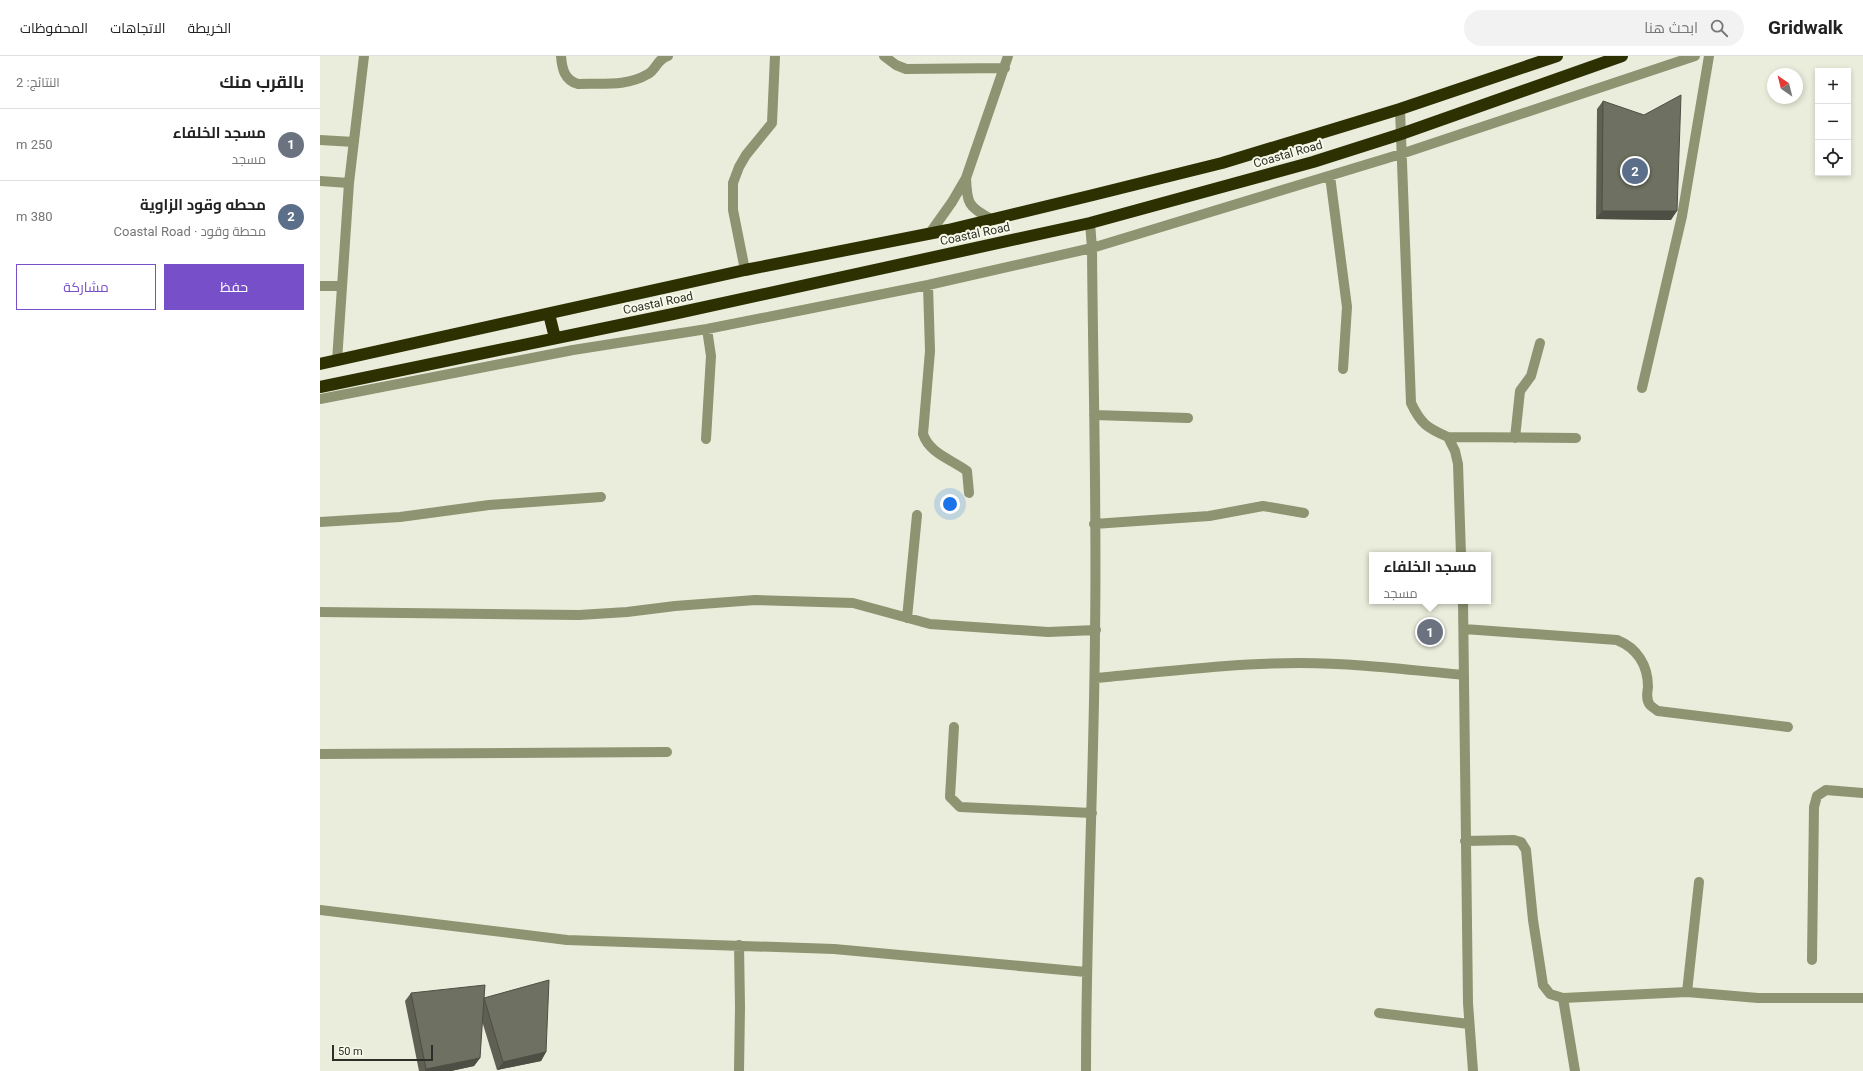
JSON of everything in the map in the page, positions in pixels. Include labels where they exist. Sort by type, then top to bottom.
[{"type":"highway","name":"Coastal Road","points":[[320,364],[745,270],[991,220],[1222,163],[1400,109],[1557,56]]},
{"type":"highway","name":"Coastal Road","points":[[320,387],[1090,223],[1313,162],[1401,134],[1622,56]]},
{"type":"highway","points":[[549,314],[555,338]]},
{"type":"street","points":[[337,360],[349,183],[364,56]]},
{"type":"street","points":[[561,56],[566,77],[573,83],[578,84],[629,82],[648,74],[658,62],[668,56]]},
{"type":"street","points":[[745,270],[733,210],[733,183],[739,167],[746,155],[772,123],[775,56]]},
{"type":"street","points":[[884,56],[906,69],[1005,68]]},
{"type":"street","points":[[930,233],[952,202],[966,178],[1008,56]]},
{"type":"street","points":[[320,399],[573,350],[707,328],[928,284],[1092,248],[1401,154],[1695,56]]},
{"type":"street","points":[[1642,388],[1682,216],[1709,56]]},
{"type":"street","points":[[1400,109],[1411,404],[1418,418],[1431,430],[1448,437],[1576,438]]},
{"type":"street","points":[[320,140],[354,142]]},
{"type":"street","points":[[1330,176],[1347,307],[1343,369]]},
{"type":"street","points":[[966,178],[967,197],[975,211],[991,220]]},
{"type":"street","points":[[320,181],[349,183]]},
{"type":"street","points":[[1086,1071],[1086,972],[1092,813],[1096,630],[1092,248],[1090,223]]},
{"type":"street","points":[[928,284],[930,351],[923,434],[926,442],[932,449],[967,471],[969,494]]},
{"type":"street","points":[[320,286],[342,286]]},
{"type":"street","points":[[706,439],[711,356],[707,328]]},
{"type":"street","points":[[1516,438],[1520,391],[1531,376],[1540,343]]},
{"type":"street","points":[[1094,414],[1188,418]]},
{"type":"street","points":[[1448,437],[1455,451],[1458,464],[1461,552]]},
{"type":"street","points":[[320,522],[400,516],[489,505],[601,497]]},
{"type":"street","points":[[1094,524],[1208,516],[1263,506],[1290,510],[1304,514]]},
{"type":"street","points":[[907,618],[917,515]]},
{"type":"street","points":[[320,612],[580,615],[627,612],[683,605],[756,600],[802,603],[847,602],[930,624],[1048,632],[1096,630]]},
{"type":"street","points":[[1463,604],[1465,841],[1469,1024],[1473,1071]]},
{"type":"street","points":[[1464,629],[1617,640],[1627,644],[1635,651],[1644,666],[1648,685],[1647,698],[1650,706],[1658,711],[1788,726]]},
{"type":"street","points":[[1095,678],[1266,663],[1344,665],[1464,675]]},
{"type":"street","points":[[954,727],[950,797],[960,806],[1092,813]]},
{"type":"street","points":[[320,754],[667,752]]},
{"type":"street","points":[[1812,960],[1814,807],[1817,796],[1826,790],[1863,793]]},
{"type":"street","points":[[1465,841],[1514,840],[1521,842],[1526,850],[1533,920],[1543,984],[1550,994],[1563,998],[1687,992],[1758,998],[1863,998]]},
{"type":"street","points":[[1687,992],[1699,882]]},
{"type":"street","points":[[320,910],[567,940],[834,948],[1086,972]]},
{"type":"street","points":[[738,1071],[740,1007],[739,945]]},
{"type":"street","points":[[1563,998],[1575,1071]]},
{"type":"street","points":[[1379,1014],[1469,1024]]},
{"type":"building","points":[[1681,95],[1677,211],[1602,211],[1603,101],[1644,115]]},
{"type":"building","points":[[549,980],[546,1052],[503,1062],[484,998]]},
{"type":"building","points":[[485,985],[480,1058],[426,1069],[411,993]]},
{"type":"place","name":"محطه وقود الزاوية","points":[[1635,171]]},
{"type":"place","name":"مسجد الخلفاء","points":[[1430,632]]}]
